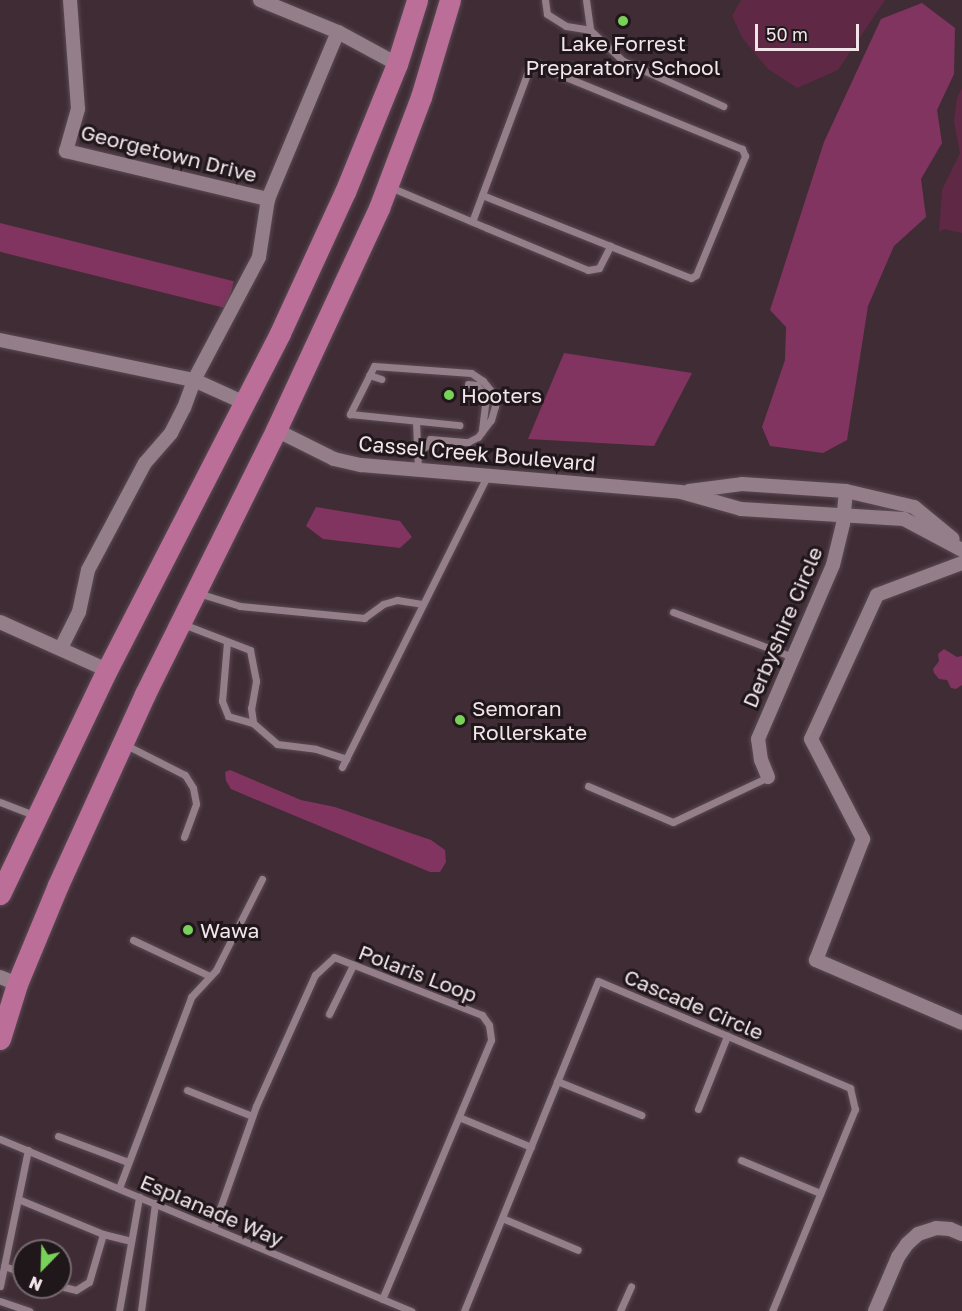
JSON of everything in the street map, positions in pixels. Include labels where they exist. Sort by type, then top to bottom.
[{"type":"main road","points":[[0,894],[107,670],[245,403],[345,192],[397,64],[417,0]]},
{"type":"main road","points":[[0,1039],[9,980],[58,885],[181,622],[276,430],[387,186],[421,97],[450,0]]},
{"type":"street","name":"Georgetown Drive","points":[[70,0],[78,109],[66,150],[268,199]]},
{"type":"street","points":[[260,0],[338,32],[397,64]]},
{"type":"street","name":"Georgetown Drive","points":[[61,648],[79,612],[88,570],[145,463],[171,433],[184,408],[194,380],[259,257],[268,199],[338,32]]},
{"type":"street","points":[[0,340],[194,380],[245,403]]},
{"type":"street","name":"Cassel Creek Boulevard","points":[[276,430],[334,459],[361,465],[681,492],[741,508],[903,519],[962,548]]},
{"type":"street","name":"Cassel Creek Boulevard","points":[[681,492],[742,484],[846,491],[914,507],[962,548]]},
{"type":"street","name":"Derbyshire Circle","points":[[768,777],[761,760],[758,739],[833,565],[844,514],[846,491]]},
{"type":"street","points":[[962,563],[877,595],[811,739],[863,839],[816,960],[962,1023]]},
{"type":"street","points":[[0,622],[107,670]]},
{"type":"street","points":[[875,1311],[898,1257],[918,1234],[936,1228],[950,1229],[962,1234]]},
{"type":"lane","points":[[545,0],[547,14],[566,26],[590,30],[623,61],[723,106]]},
{"type":"lane","points":[[586,0],[590,30]]},
{"type":"lane","points":[[472,222],[482,195],[530,66],[534,64],[742,149],[745,156],[696,275],[691,278],[482,195]]},
{"type":"lane","points":[[387,186],[588,270],[599,268],[610,246]]},
{"type":"lane","points":[[418,470],[420,451],[430,439],[468,442],[482,432],[491,420],[493,393],[483,381],[471,373],[374,366],[350,414],[459,425]]},
{"type":"lane","points":[[369,375],[381,379]]},
{"type":"lane","points":[[468,384],[477,385],[486,397],[482,432]]},
{"type":"lane","points":[[416,421],[415,445],[420,451]]},
{"type":"lane","points":[[342,767],[487,476]]},
{"type":"lane","points":[[196,592],[240,606],[364,618],[383,604],[397,600],[422,604]]},
{"type":"lane","points":[[673,612],[793,657]]},
{"type":"lane","points":[[181,622],[250,650],[256,681],[251,708],[253,723]]},
{"type":"lane","points":[[227,642],[222,701],[228,716],[253,723],[277,744],[316,749],[346,759]]},
{"type":"lane","points":[[123,744],[185,775],[193,788],[196,804],[184,837]]},
{"type":"lane","points":[[588,786],[673,822],[768,777]]},
{"type":"lane","points":[[0,802],[36,816]]},
{"type":"lane","points":[[119,1188],[191,997],[216,970],[262,879]]},
{"type":"lane","points":[[133,940],[210,976]]},
{"type":"lane","name":"Polaris Loop","points":[[213,1228],[252,1116],[315,975],[334,957],[482,1015],[489,1025],[491,1040],[382,1299]]},
{"type":"lane","points":[[329,1014],[353,965]]},
{"type":"lane","name":"Cascade Circle","points":[[464,1311],[598,981],[850,1088],[855,1109],[772,1311]]},
{"type":"lane","points":[[698,1109],[727,1036]]},
{"type":"lane","points":[[558,1081],[641,1115]]},
{"type":"lane","points":[[187,1090],[252,1116]]},
{"type":"lane","points":[[459,1117],[531,1147]]},
{"type":"lane","points":[[58,1136],[128,1162]]},
{"type":"lane","name":"Esplanade Way","points":[[0,1139],[411,1311]]},
{"type":"lane","points":[[0,1286],[28,1150]]},
{"type":"lane","points":[[741,1160],[820,1193]]},
{"type":"lane","points":[[119,1311],[139,1197]]},
{"type":"lane","points":[[18,1199],[103,1234],[131,1240]]},
{"type":"lane","points":[[141,1311],[155,1203]]},
{"type":"lane","points":[[502,1218],[578,1250]]},
{"type":"lane","points":[[72,1289],[76,1290],[88,1282],[103,1234]]},
{"type":"lane","points":[[4,1266],[12,1269]]},
{"type":"lane","points":[[620,1311],[631,1286]]},
{"type":"lane","points":[[1,1311],[1,1301],[29,1311]]},
{"type":"shaded area","points":[[741,0],[885,0],[838,70],[797,88],[768,69],[743,39],[732,16]]},
{"type":"shaded area","points":[[922,3],[955,28],[954,74],[937,110],[942,143],[921,179],[926,217],[894,246],[868,306],[847,440],[823,453],[770,446],[762,427],[785,360],[786,327],[770,310],[824,142],[881,19]]},
{"type":"shaded area","points":[[962,88],[962,233],[944,229],[939,232],[942,190],[960,153],[954,122],[957,98]]},
{"type":"shaded area","points":[[0,223],[234,281],[227,308],[0,252]]},
{"type":"shaded area","points":[[564,353],[692,373],[654,446],[528,439]]},
{"type":"shaded area","points":[[316,507],[400,521],[412,537],[400,548],[323,539],[306,526]]},
{"type":"shaded area","points":[[944,649],[957,657],[962,656],[962,685],[956,689],[951,688],[947,680],[939,679],[934,673],[933,669],[939,661],[938,654]]},
{"type":"shaded area","points":[[230,770],[301,800],[335,807],[431,840],[445,850],[446,862],[440,872],[430,872],[252,798],[231,789],[226,781],[225,772]]},
{"type":"place","name":"Lake Forrest Preparatory School","points":[[623,21]]},
{"type":"place","name":"Hooters","points":[[449,395]]},
{"type":"place","name":"Semoran Rollerskate","points":[[460,720]]},
{"type":"place","name":"Wawa","points":[[188,930]]}]
